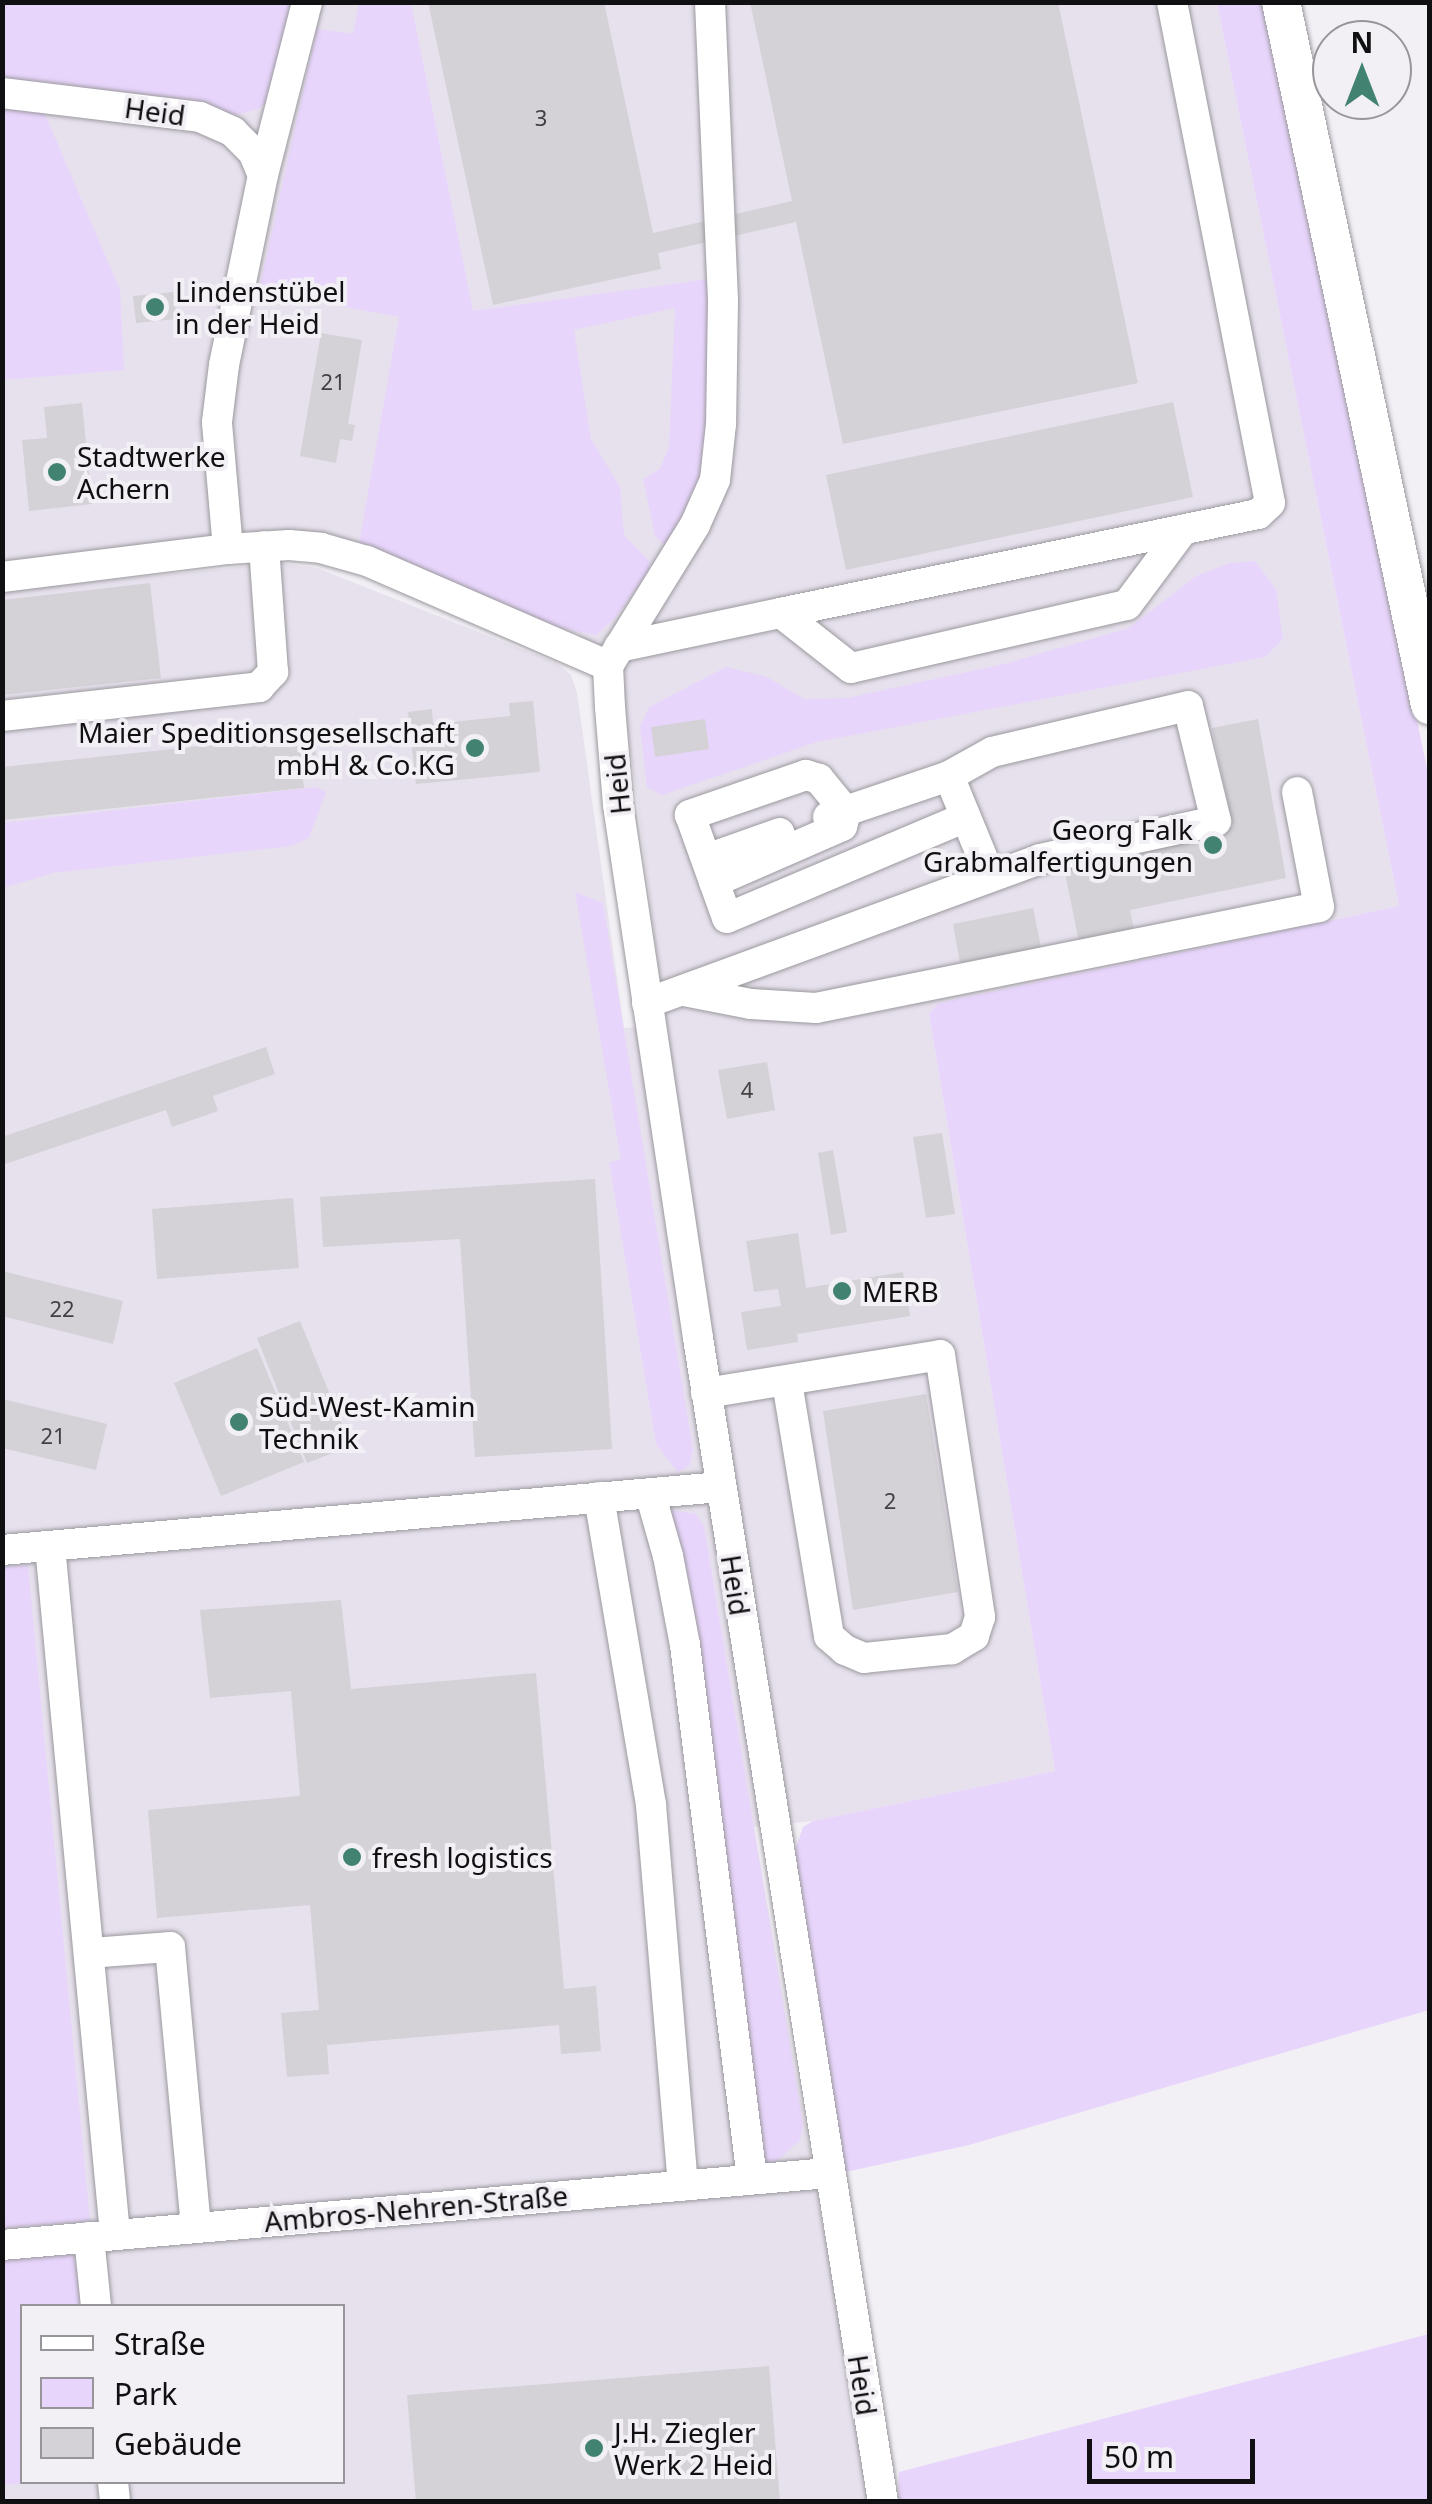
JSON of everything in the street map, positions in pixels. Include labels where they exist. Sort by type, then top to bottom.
[{"type":"main road","points":[[1281,2],[1430,705]]},
{"type":"street","points":[[228,549],[217,422],[224,365],[263,175],[307,2]]},
{"type":"street","points":[[614,656],[687,540],[715,480],[722,424],[723,301],[710,2]]},
{"type":"street","points":[[2,577],[228,549],[322,548],[614,656],[780,613],[1258,514],[1270,503],[1270,487],[1172,2]]},
{"type":"street","name":"Heid","points":[[2,94],[200,117],[233,132],[253,152],[263,175]]},
{"type":"street","points":[[780,613],[851,668],[1128,605],[1183,530]]},
{"type":"street","points":[[2,716],[259,687],[274,672],[264,546]]},
{"type":"street","name":"Heid","points":[[614,656],[618,805],[706,1392],[883,2502]]},
{"type":"street","points":[[647,1003],[990,876],[1040,860],[1216,820],[1188,706],[992,752],[948,776],[846,812],[710,871]]},
{"type":"street","points":[[846,812],[819,779],[806,774],[690,814],[726,918],[966,817]]},
{"type":"street","points":[[948,776],[990,876]]},
{"type":"street","points":[[682,991],[751,1004],[816,1008],[1320,907],[1297,792]]},
{"type":"street","points":[[706,1392],[940,1355],[980,1616],[974,1636],[952,1649],[864,1658],[829,1636],[787,1381]]},
{"type":"street","points":[[2,1550],[721,1487]]},
{"type":"street","points":[[650,1493],[668,1556],[685,1645],[752,2179]]},
{"type":"street","points":[[599,1497],[651,1806],[683,2186]]},
{"type":"street","points":[[50,1546],[90,1953],[102,2236],[96,2304]]},
{"type":"street","points":[[90,1953],[170,1947],[196,2226]]},
{"type":"street","name":"Ambros-Nehren-Straße","points":[[2,2245],[829,2173]]},
{"type":"shaded area","points":[[3,3],[1217,3],[1399,906],[938,1003],[929,1014],[1055,1771],[813,1821],[754,1827],[870,2501],[3,2501],[2,591],[278,563],[317,568],[557,663],[571,675],[577,693],[624,1028],[666,1025],[621,676],[577,634],[536,623],[359,544],[3,564]]},
{"type":"green space","points":[[3,3],[296,3],[276,94],[258,109],[234,115],[163,100],[3,82]]},
{"type":"green space","points":[[359,3],[411,3],[473,311],[709,279],[707,445],[694,498],[668,548],[655,536],[643,479],[660,469],[669,447],[675,308],[574,330],[591,439],[620,487],[624,535],[650,562],[649,571],[615,618],[596,635],[536,623],[359,544],[399,317],[259,291],[317,29],[353,34]]},
{"type":"green space","points":[[1217,3],[1268,3],[1429,778],[1429,2010],[969,2145],[841,2173],[793,1856],[803,1827],[813,1821],[1055,1771],[929,1014],[938,1003],[1399,906]]},
{"type":"green space","points":[[3,106],[42,107],[120,290],[124,370],[3,380]]},
{"type":"green space","points":[[1255,561],[1276,589],[1283,639],[1265,657],[817,742],[662,795],[647,787],[640,727],[649,707],[726,667],[767,677],[804,699],[847,698],[1004,664],[1129,628],[1196,576],[1230,563]]},
{"type":"green space","points":[[316,787],[326,792],[309,838],[291,846],[53,873],[3,888],[3,823]]},
{"type":"green space","points":[[575,892],[603,903],[693,1450],[689,1466],[678,1472],[656,1444],[609,1162],[621,1160]]},
{"type":"green space","points":[[664,1509],[696,1514],[704,1526],[803,2125],[800,2140],[776,2162],[760,2163]]},
{"type":"green space","points":[[28,1565],[90,2221],[3,2228],[2,1567]]},
{"type":"green space","points":[[73,2252],[82,2304],[20,2304],[20,2484],[3,2485],[3,2259]]},
{"type":"green space","points":[[1429,2334],[1429,2501],[898,2502],[899,2472]]},
{"type":"building","points":[[428,2],[604,2],[653,233],[792,201],[750,2],[1058,2],[1138,383],[843,444],[796,222],[658,253],[661,269],[493,305]]},
{"type":"building","name":"Lindenstübel in der Heid","points":[[174,292],[176,319],[136,323],[133,296]]},
{"type":"building","points":[[321,333],[362,340],[348,424],[355,425],[352,441],[340,439],[336,463],[300,456]]},
{"type":"building","points":[[1173,402],[1193,497],[846,570],[826,475]]},
{"type":"building","name":"Stadtwerke Achern","points":[[82,403],[92,504],[29,511],[22,440],[47,438],[44,407]]},
{"type":"building","points":[[150,583],[161,678],[2,695],[2,600]]},
{"type":"building","name":"Maier Speditionsgesellschaft mbH & Co.KG","points":[[533,701],[540,772],[416,784],[408,712],[432,709],[433,724],[510,716],[509,703]]},
{"type":"building","points":[[705,719],[709,749],[655,757],[651,727]]},
{"type":"building","name":"Georg Falk Grabmalfertigungen","points":[[1258,719],[1286,878],[1130,910],[1134,930],[1079,942],[1063,863],[1233,827],[1212,728]]},
{"type":"building","points":[[314,734],[316,755],[300,757],[304,788],[2,820],[2,767]]},
{"type":"building","points":[[1033,908],[1041,947],[960,963],[953,924]]},
{"type":"building","points":[[266,1047],[275,1074],[213,1096],[218,1111],[172,1127],[166,1110],[2,1165],[2,1137]]},
{"type":"building","points":[[767,1062],[775,1110],[727,1119],[718,1070]]},
{"type":"building","points":[[942,1133],[955,1214],[926,1218],[913,1137]]},
{"type":"building","points":[[833,1150],[847,1232],[831,1235],[818,1153]]},
{"type":"building","points":[[595,1179],[612,1449],[475,1457],[460,1239],[323,1247],[320,1197]]},
{"type":"building","points":[[293,1198],[299,1268],[157,1279],[152,1209]]},
{"type":"building","name":"MERB","points":[[798,1233],[806,1288],[903,1272],[910,1316],[797,1334],[798,1342],[747,1350],[741,1312],[781,1306],[778,1289],[754,1292],[746,1241]]},
{"type":"building","points":[[2,1271],[123,1301],[113,1344],[2,1316]]},
{"type":"building","points":[[300,1321],[351,1446],[307,1463],[257,1338]]},
{"type":"building","name":"Süd-West-Kamin Technik","points":[[257,1348],[304,1462],[221,1496],[174,1383]]},
{"type":"building","points":[[926,1394],[958,1592],[853,1610],[823,1411]]},
{"type":"building","points":[[2,1399],[107,1424],[96,1470],[2,1448]]},
{"type":"building","name":"fresh logistics","points":[[341,1600],[351,1689],[536,1673],[564,1989],[596,1986],[601,2051],[561,2054],[559,2025],[327,2045],[329,2074],[287,2077],[281,2013],[319,2010],[310,1905],[157,1918],[148,1810],[300,1796],[291,1691],[210,1698],[200,1610]]},
{"type":"building","name":"J.H. Ziegler Werk 2 Heid","points":[[769,2366],[780,2502],[416,2502],[407,2395]]},
{"type":"place","name":"Lindenstübel in der Heid","points":[[155,307]]},
{"type":"place","name":"Stadtwerke Achern","points":[[57,472]]},
{"type":"place","name":"Maier Speditionsgesellschaft mbH & Co.KG","points":[[475,748]]},
{"type":"place","name":"Georg Falk Grabmalfertigungen","points":[[1213,845]]},
{"type":"place","name":"MERB","points":[[842,1291]]},
{"type":"place","name":"Süd-West-Kamin Technik","points":[[239,1422]]},
{"type":"place","name":"fresh logistics","points":[[352,1857]]},
{"type":"place","name":"J.H. Ziegler Werk 2 Heid","points":[[594,2448]]}]
